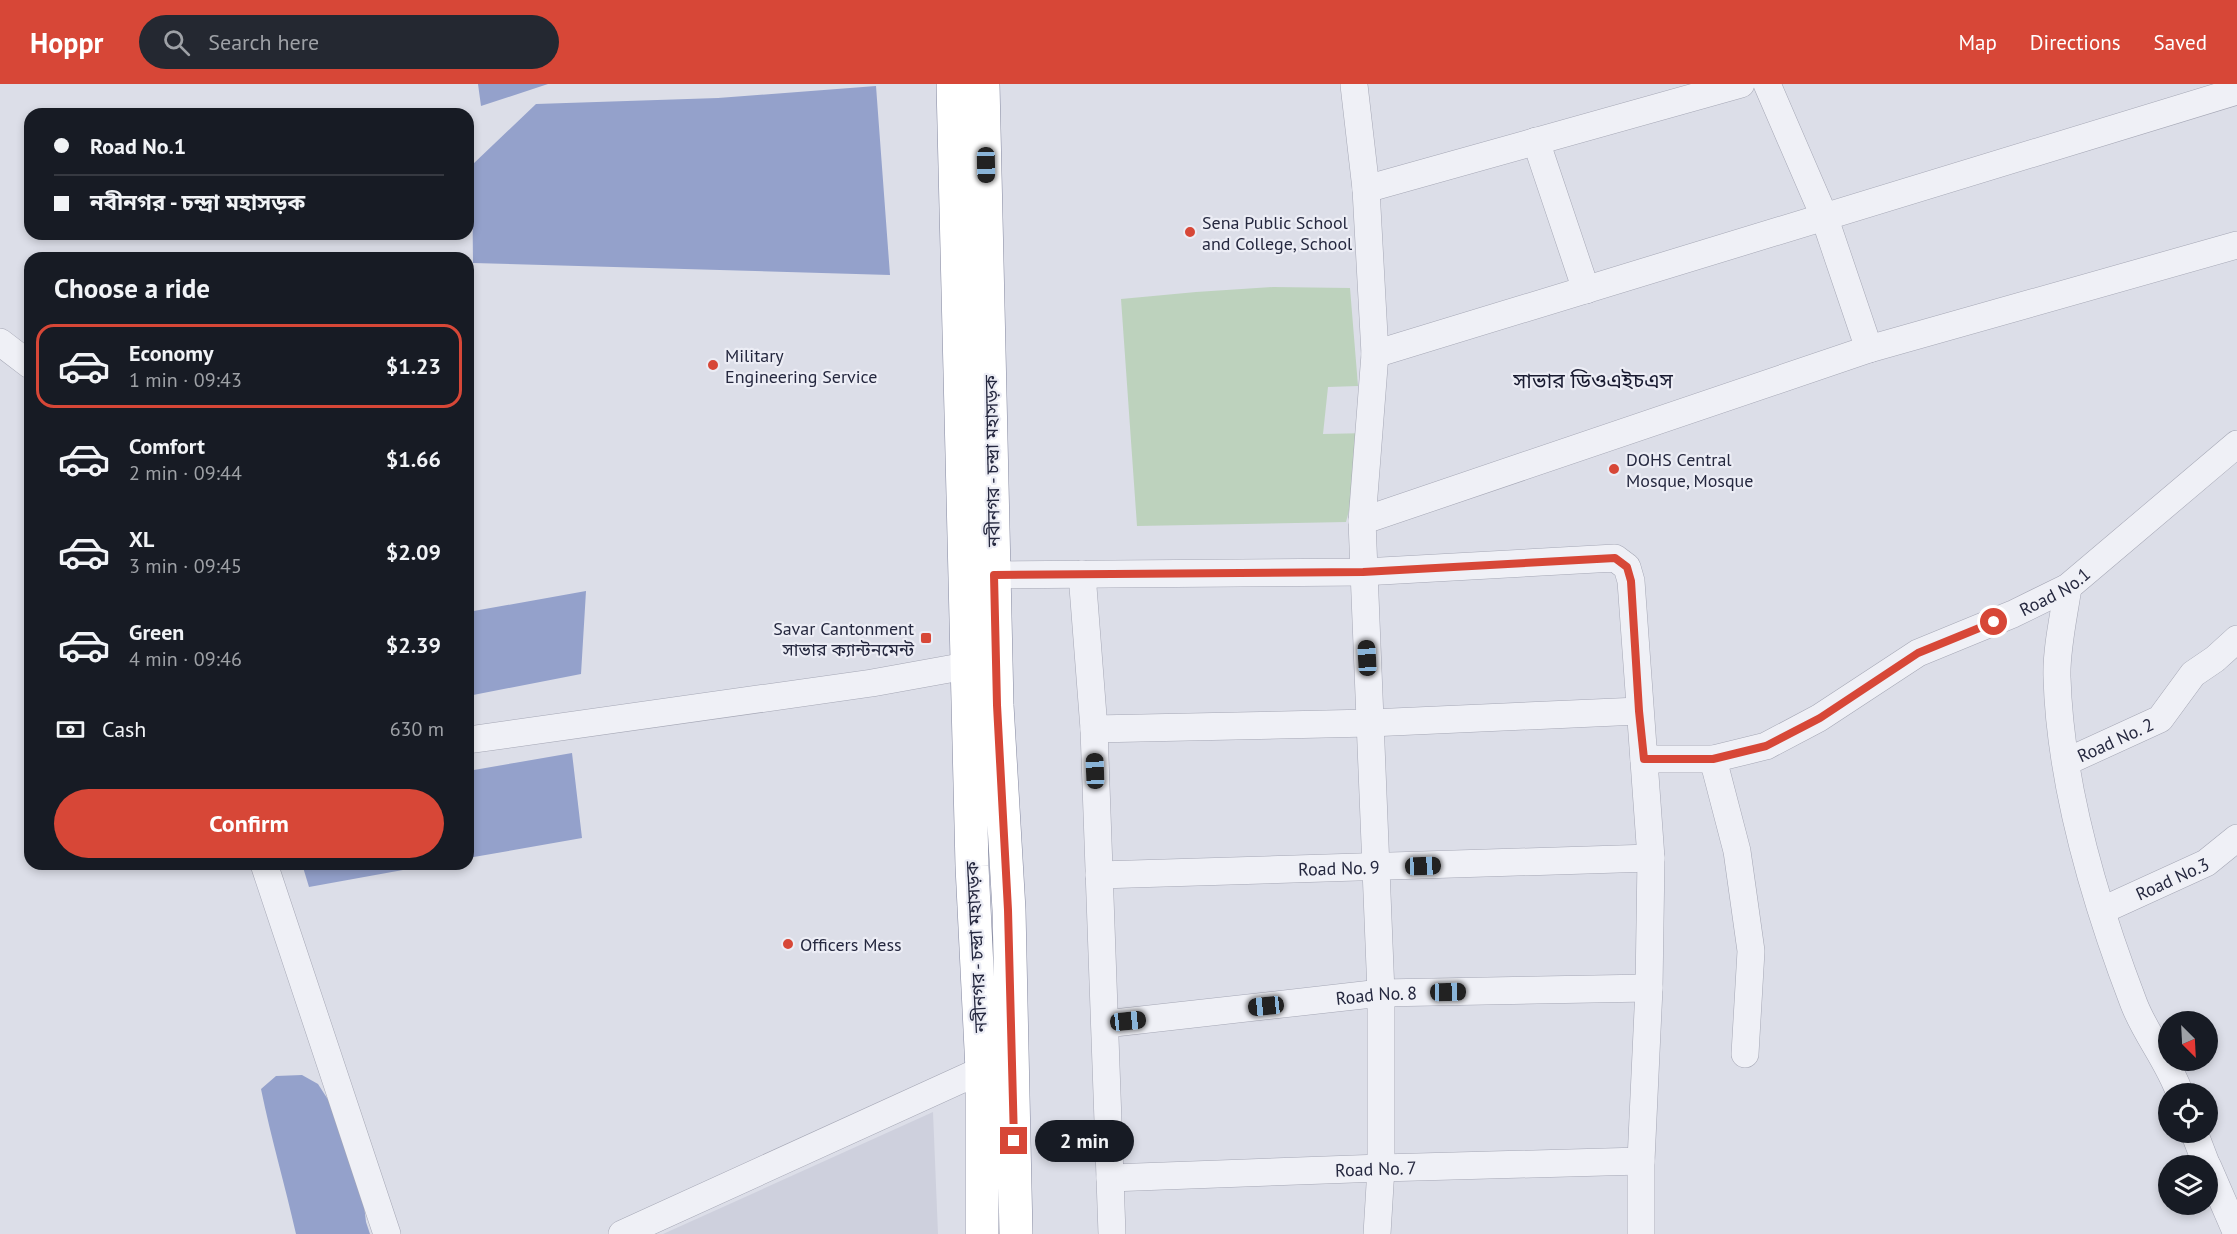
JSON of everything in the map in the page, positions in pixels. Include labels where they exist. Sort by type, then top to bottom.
[{"type":"highway","name":"নবীনগর - চন্দ্রা মহাসড়ক","points":[[953,84],[966,666],[972,866],[982,1070],[982,1234]]},
{"type":"highway","name":"নবীনগর - চন্দ্রা মহাসড়ক","points":[[983,84],[997,705],[1008,910],[1016,1234]]},
{"type":"street","points":[[1358,84],[1375,354],[1362,521],[1381,993],[1381,1168],[1377,1234]]},
{"type":"street","points":[[1366,189],[1741,84]]},
{"type":"street","points":[[1767,84],[1824,216],[1869,349]]},
{"type":"street","points":[[1375,354],[2237,91]]},
{"type":"street","points":[[1536,141],[1586,290]]},
{"type":"street","points":[[1362,521],[1869,349],[2237,245]]},
{"type":"street","points":[[0,342],[24,360]]},
{"type":"street","name":"Road No.1","points":[[1644,759],[1713,759],[1766,746],[1820,718],[1918,653],[2013,614],[2068,587],[2237,444]]},
{"type":"street","points":[[994,575],[1363,572],[1615,558],[1627,567],[1631,581],[1651,858],[1649,988],[1641,1161],[1641,1234]]},
{"type":"street","points":[[1082,574],[1094,729],[1112,1234]]},
{"type":"street","points":[[2068,587],[2057,675],[2073,808],[2103,910],[2135,1006],[2174,1083]]},
{"type":"street","name":"Road No. 2","points":[[2066,762],[2160,718],[2193,674],[2215,659],[2237,639]]},
{"type":"street","points":[[474,739],[872,683],[966,666]]},
{"type":"street","points":[[1094,729],[1370,723],[1639,711]]},
{"type":"street","points":[[1713,759],[1737,851],[1751,951],[1745,1054]]},
{"type":"street","name":"Road No.3","points":[[2103,910],[2206,863],[2237,838]]},
{"type":"street","name":"Road No. 9","points":[[1099,875],[1651,858]]},
{"type":"street","points":[[266,870],[387,1234]]},
{"type":"street","name":"Road No. 8","points":[[1104,1023],[1381,993],[1649,988]]},
{"type":"street","points":[[622,1234],[982,1070]]},
{"type":"street","name":"Road No. 7","points":[[1110,1178],[1641,1161]]},
{"type":"street","points":[[2218,1189],[2237,1234]]},
{"type":"shaded area","points":[[933,1112],[938,1234],[663,1234],[683,1225]]},
{"type":"green space","points":[[1273,287],[1350,288],[1358,386],[1328,387],[1323,434],[1369,433],[1346,522],[1137,526],[1121,299]]},
{"type":"water","points":[[478,84],[548,84],[481,106]]},
{"type":"water","points":[[876,86],[890,275],[474,263],[474,163],[536,104],[718,98]]},
{"type":"water","points":[[586,591],[581,674],[474,695],[474,611]]},
{"type":"water","points":[[572,753],[582,838],[474,857],[474,770]]},
{"type":"water","points":[[304,870],[403,870],[309,887]]},
{"type":"water","points":[[302,1075],[318,1084],[336,1112],[362,1189],[366,1222],[370,1234],[296,1234],[261,1089],[276,1076]]},
{"type":"place","name":"Sena Public School and College, School","points":[[1190,232]]},
{"type":"place","name":"Military Engineering Service","points":[[713,365]]},
{"type":"place","name":"DOHS Central Mosque, Mosque","points":[[1614,469]]},
{"type":"place","name":"Savar Cantonment সাভার ক্যান্টনমেন্ট","points":[[926,638]]},
{"type":"place","name":"Officers Mess","points":[[788,944]]},
{"type":"district","name":"সাভার ডিওএইচএস","points":[[1593,380]]},
{"type":"route","points":[[1014,1141],[1008,910],[997,705],[994,575],[1363,572],[1615,558],[1627,567],[1631,581],[1644,759],[1713,759],[1766,746],[1820,718],[1918,653],[1994,622]]}]
